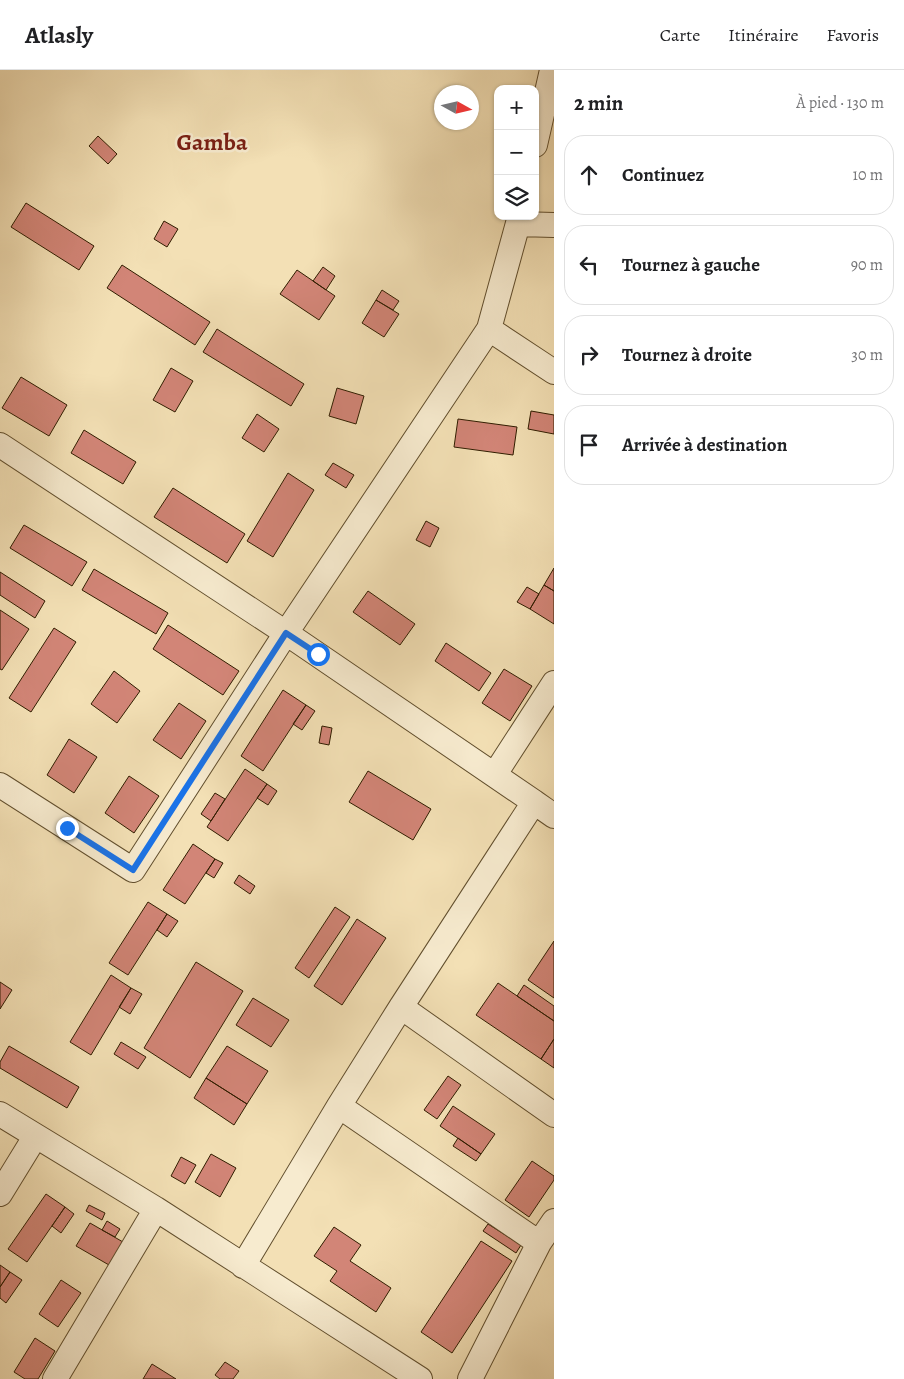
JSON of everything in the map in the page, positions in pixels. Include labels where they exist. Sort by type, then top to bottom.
[{"type":"street","points":[[538,130],[552,70]]},
{"type":"street","points":[[0,785],[133,870],[286,633],[489,329],[519,220],[554,225]]},
{"type":"street","points":[[489,329],[554,372]]},
{"type":"street","points":[[0,445],[286,633],[554,816]]},
{"type":"street","points":[[495,774],[554,683]]},
{"type":"street","points":[[243,1266],[401,1007],[534,802]]},
{"type":"street","points":[[401,1007],[554,1115]]},
{"type":"street","points":[[339,1106],[539,1243]]},
{"type":"street","points":[[0,1114],[156,1210],[420,1379]]},
{"type":"street","points":[[0,1194],[35,1136]]},
{"type":"street","points":[[55,1379],[156,1210]]},
{"type":"street","points":[[470,1379],[539,1243],[554,1222]]},
{"type":"building","points":[[98,136],[117,154],[108,164],[89,146]]},
{"type":"building","points":[[26,203],[94,246],[79,270],[11,227]]},
{"type":"building","points":[[164,221],[178,229],[167,247],[154,239]]},
{"type":"building","points":[[122,265],[210,322],[195,345],[107,288]]},
{"type":"building","points":[[323,267],[335,276],[326,290],[313,281]]},
{"type":"building","points":[[297,270],[335,296],[319,320],[280,294]]},
{"type":"building","points":[[382,290],[399,301],[393,310],[376,300]]},
{"type":"building","points":[[376,300],[399,314],[384,337],[362,323]]},
{"type":"building","points":[[217,329],[304,384],[291,406],[203,352]]},
{"type":"building","points":[[171,368],[193,381],[175,412],[153,400]]},
{"type":"building","points":[[21,377],[67,405],[49,436],[2,408]]},
{"type":"building","points":[[337,388],[364,396],[356,424],[329,416]]},
{"type":"building","points":[[531,411],[554,415],[554,434],[528,429]]},
{"type":"building","points":[[257,414],[279,429],[264,452],[242,438]]},
{"type":"building","points":[[458,419],[517,427],[513,455],[454,447]]},
{"type":"building","points":[[84,430],[136,462],[123,484],[71,453]]},
{"type":"building","points":[[333,463],[354,475],[346,488],[325,475]]},
{"type":"building","points":[[288,473],[314,490],[273,557],[247,541]]},
{"type":"building","points":[[173,488],[245,534],[227,563],[154,517]]},
{"type":"building","points":[[426,521],[439,528],[430,547],[416,540]]},
{"type":"building","points":[[24,525],[87,562],[72,586],[10,548]]},
{"type":"building","points":[[554,568],[554,591],[544,585]]},
{"type":"building","points":[[94,569],[168,613],[156,634],[82,590]]},
{"type":"building","points":[[0,572],[45,601],[35,618],[0,595]]},
{"type":"building","points":[[544,585],[554,591],[554,624],[530,609]]},
{"type":"building","points":[[527,587],[539,594],[530,609],[517,602]]},
{"type":"building","points":[[368,591],[415,624],[400,645],[353,612]]},
{"type":"building","points":[[0,610],[29,629],[2,670],[0,669]]},
{"type":"building","points":[[168,625],[239,671],[223,695],[153,649]]},
{"type":"building","points":[[54,628],[76,642],[31,712],[9,698]]},
{"type":"building","points":[[446,643],[491,673],[479,691],[435,661]]},
{"type":"building","points":[[504,669],[532,686],[510,721],[482,703]]},
{"type":"building","points":[[114,671],[140,691],[117,723],[91,704]]},
{"type":"building","points":[[283,690],[306,705],[263,771],[241,756]]},
{"type":"building","points":[[179,703],[206,721],[181,759],[153,740]]},
{"type":"building","points":[[306,705],[315,711],[302,730],[293,724]]},
{"type":"building","points":[[322,726],[332,728],[329,745],[319,743]]},
{"type":"building","points":[[69,739],[97,757],[74,793],[47,775]]},
{"type":"building","points":[[245,769],[267,784],[228,841],[207,827]]},
{"type":"building","points":[[368,771],[431,809],[413,840],[349,802]]},
{"type":"building","points":[[129,776],[159,796],[134,833],[105,813]]},
{"type":"building","points":[[267,784],[277,791],[268,805],[257,798]]},
{"type":"building","points":[[215,793],[225,799],[211,821],[201,814]]},
{"type":"building","points":[[193,844],[215,859],[185,904],[163,890]]},
{"type":"building","points":[[215,859],[223,863],[214,878],[206,873]]},
{"type":"building","points":[[239,875],[255,886],[250,894],[234,883]]},
{"type":"building","points":[[148,902],[167,914],[128,975],[109,963]]},
{"type":"building","points":[[335,907],[350,917],[309,978],[295,968]]},
{"type":"building","points":[[167,914],[178,921],[167,937],[157,930]]},
{"type":"building","points":[[357,919],[386,938],[342,1005],[314,986]]},
{"type":"building","points":[[554,941],[554,998],[528,980]]},
{"type":"building","points":[[196,962],[243,991],[190,1078],[144,1048]]},
{"type":"building","points":[[111,975],[131,988],[91,1055],[70,1042]]},
{"type":"building","points":[[0,982],[12,990],[0,1009]]},
{"type":"building","points":[[498,983],[554,1021],[554,1039],[541,1059],[476,1015]]},
{"type":"building","points":[[524,985],[554,1006],[554,1021],[517,996]]},
{"type":"building","points":[[131,988],[142,994],[130,1014],[119,1007]]},
{"type":"building","points":[[253,998],[289,1020],[271,1047],[236,1025]]},
{"type":"building","points":[[554,1039],[554,1068],[541,1059]]},
{"type":"building","points":[[121,1042],[146,1057],[138,1069],[114,1054]]},
{"type":"building","points":[[9,1046],[79,1087],[67,1108],[0,1068],[0,1062]]},
{"type":"building","points":[[227,1046],[268,1071],[247,1104],[206,1078]]},
{"type":"building","points":[[448,1076],[461,1085],[437,1119],[424,1110]]},
{"type":"building","points":[[206,1078],[247,1104],[234,1125],[194,1098]]},
{"type":"building","points":[[453,1106],[495,1134],[481,1154],[440,1126]]},
{"type":"building","points":[[458,1138],[481,1154],[476,1161],[453,1146]]},
{"type":"building","points":[[211,1154],[236,1168],[220,1197],[195,1182]]},
{"type":"building","points":[[181,1157],[196,1165],[185,1184],[171,1176]]},
{"type":"building","points":[[532,1161],[554,1176],[554,1180],[529,1217],[505,1200]]},
{"type":"building","points":[[46,1194],[65,1207],[27,1262],[8,1249]]},
{"type":"building","points":[[89,1205],[105,1213],[102,1220],[86,1211]]},
{"type":"building","points":[[65,1207],[74,1214],[61,1233],[52,1226]]},
{"type":"building","points":[[107,1221],[120,1229],[115,1237],[102,1230]]},
{"type":"building","points":[[90,1223],[123,1242],[109,1265],[76,1246]]},
{"type":"building","points":[[488,1224],[521,1245],[516,1253],[483,1231]]},
{"type":"building","points":[[334,1227],[361,1245],[350,1261],[391,1288],[376,1312],[330,1281],[337,1271],[314,1256]]},
{"type":"building","points":[[481,1241],[512,1261],[452,1353],[421,1332]]},
{"type":"building","points":[[0,1265],[10,1272],[0,1287]]},
{"type":"building","points":[[10,1272],[22,1280],[6,1303],[0,1298],[0,1287]]},
{"type":"building","points":[[61,1280],[81,1293],[58,1327],[39,1314]]},
{"type":"building","points":[[35,1338],[55,1351],[38,1379],[25,1379],[14,1372]]},
{"type":"building","points":[[225,1362],[239,1371],[233,1379],[220,1379],[215,1375]]},
{"type":"building","points":[[152,1364],[176,1379],[143,1379]]},
{"type":"district","name":"Gamba","points":[[212,142]]},
{"type":"route","points":[[67,828],[133,870],[286,633],[318,654]]}]
